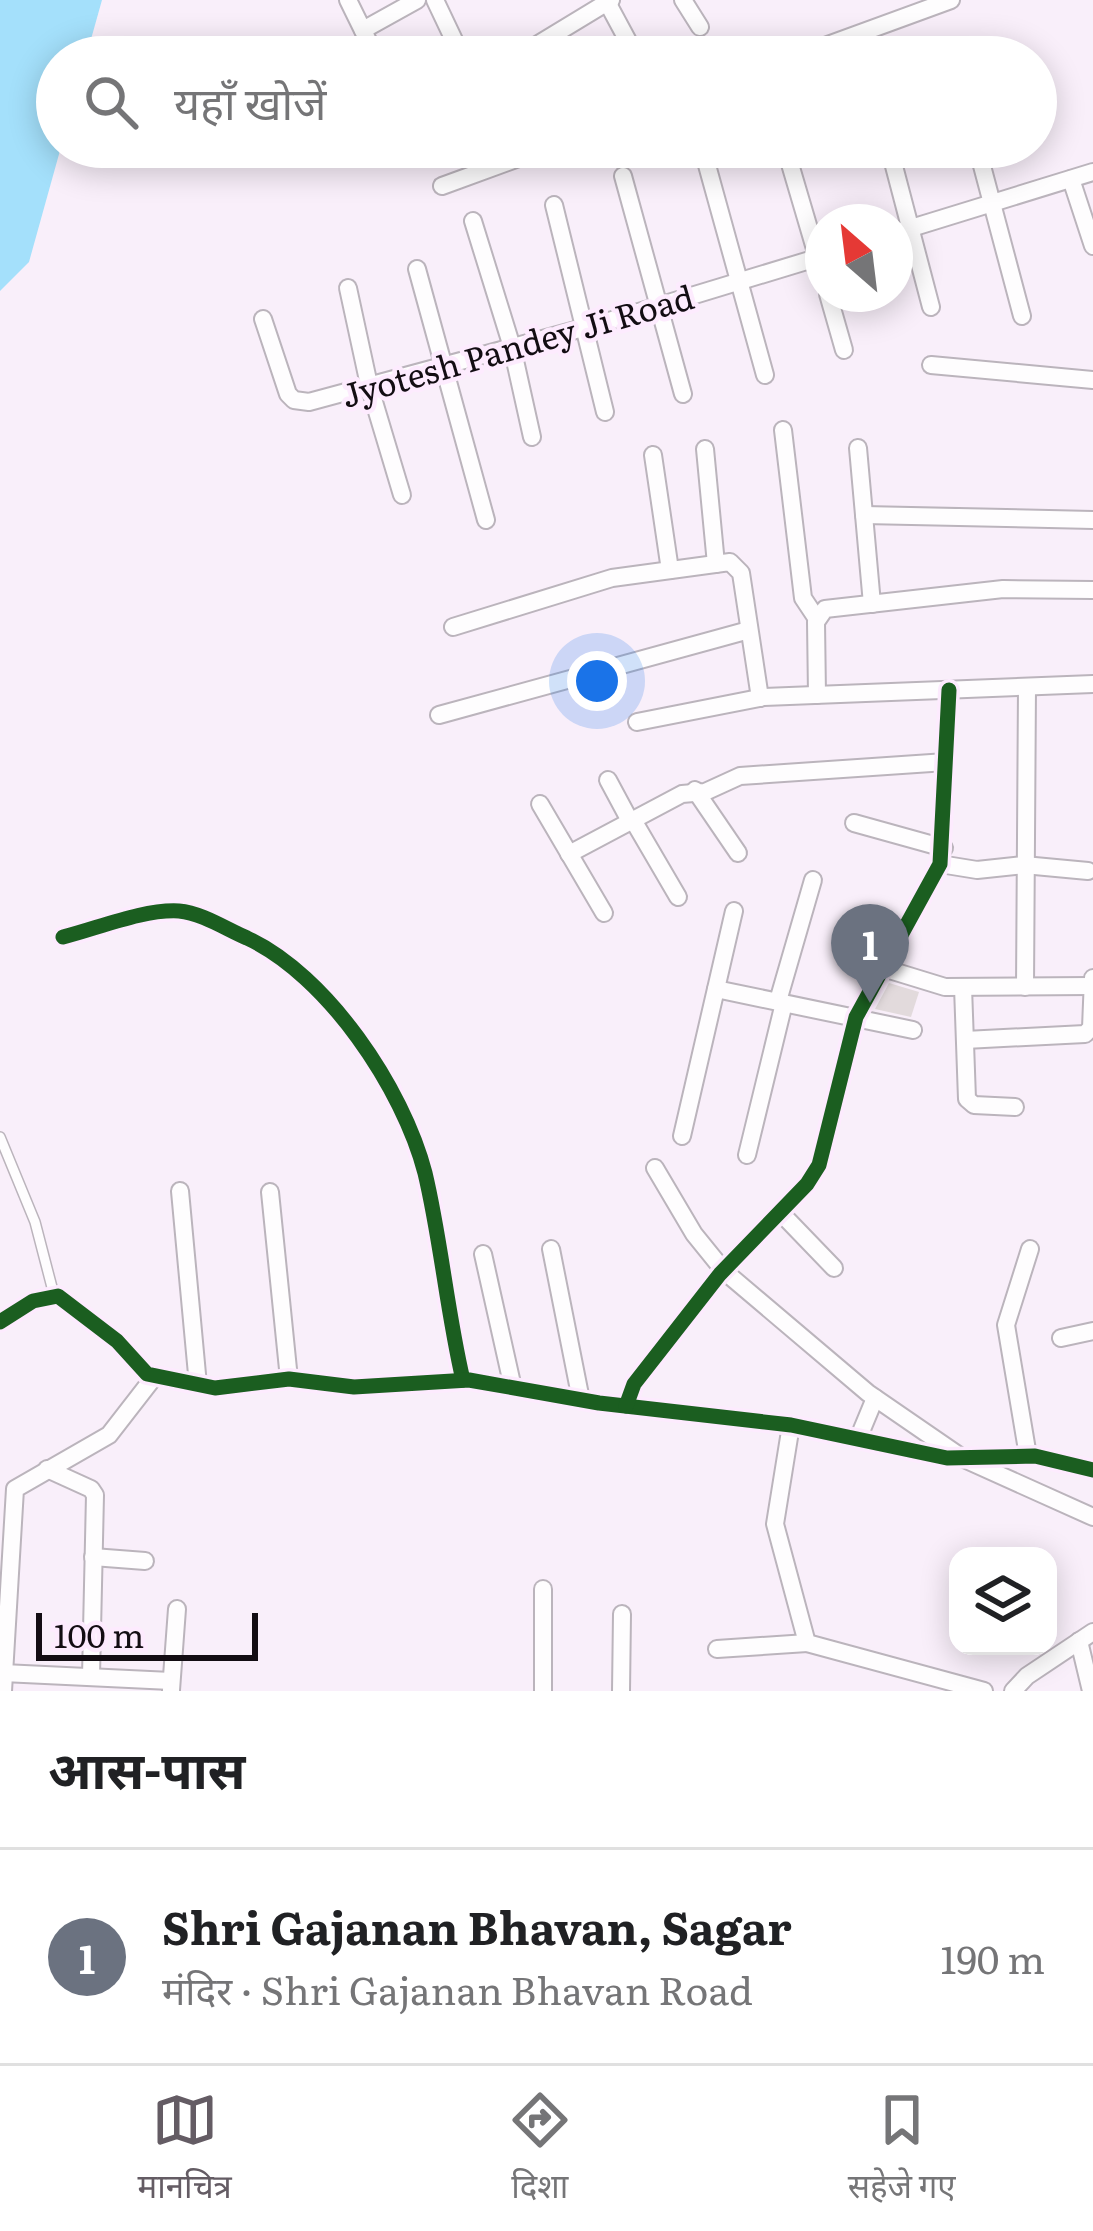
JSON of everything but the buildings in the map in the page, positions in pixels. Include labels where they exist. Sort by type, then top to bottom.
[{"type":"street","points":[[348,0],[366,36]]},
{"type":"street","points":[[363,30],[418,0]]},
{"type":"street","points":[[435,0],[452,36]]},
{"type":"street","points":[[683,0],[700,27]]},
{"type":"street","points":[[852,36],[951,0]]},
{"type":"street","points":[[564,36],[609,1],[626,36]]},
{"type":"street","points":[[442,186],[492,168]]},
{"type":"street","points":[[708,168],[765,375]]},
{"type":"street","points":[[791,168],[805,213]]},
{"type":"street","points":[[893,168],[899,204]]},
{"type":"street","points":[[983,168],[1022,316]]},
{"type":"street","points":[[913,228],[1093,172]]},
{"type":"street","points":[[623,176],[683,394]]},
{"type":"street","points":[[1072,179],[1093,246]]},
{"type":"street","points":[[554,205],[605,412]]},
{"type":"street","points":[[473,220],[512,347],[532,437]]},
{"type":"street","points":[[913,256],[931,307]]},
{"type":"street","name":"Jyotesh Pandey Ji Road","points":[[263,319],[294,400],[309,402],[805,267]]},
{"type":"street","points":[[417,269],[487,520]]},
{"type":"street","points":[[348,288],[369,386],[402,495]]},
{"type":"street","points":[[833,312],[844,350]]},
{"type":"street","points":[[932,365],[1093,380]]},
{"type":"street","points":[[783,430],[802,598],[817,619],[817,695]]},
{"type":"street","points":[[705,448],[716,564]]},
{"type":"street","points":[[858,448],[872,604]]},
{"type":"street","points":[[653,455],[670,570]]},
{"type":"street","points":[[864,515],[1093,520]]},
{"type":"street","points":[[453,627],[612,578],[730,562],[739,568],[760,698]]},
{"type":"street","points":[[817,619],[825,609],[1003,589],[1093,590]]},
{"type":"street","points":[[439,715],[749,630]]},
{"type":"street","points":[[637,722],[760,698],[1093,684]]},
{"type":"street","points":[[1025,987],[1027,687]]},
{"type":"street","points":[[626,1406],[634,1384],[724,1270],[819,1165],[856,1017],[940,863],[949,690]]},
{"type":"street","points":[[569,854],[695,790],[705,792],[740,776],[946,762]]},
{"type":"street","points":[[608,780],[678,897]]},
{"type":"street","points":[[695,790],[738,853]]},
{"type":"street","points":[[540,804],[604,913]]},
{"type":"street","points":[[854,823],[940,863],[976,870],[1088,871]]},
{"type":"street","points":[[746,1155],[813,880]]},
{"type":"street","points":[[682,1136],[734,911]]},
{"type":"street","points":[[63,937],[166,912],[193,914],[263,946],[323,992],[371,1059],[406,1124],[423,1168],[446,1310],[463,1380]]},
{"type":"street","points":[[884,968],[936,986],[1025,987],[1092,981],[1090,1028],[1085,1034],[965,1040]]},
{"type":"street","points":[[963,987],[967,1099],[974,1105],[1015,1107]]},
{"type":"street","points":[[716,989],[913,1030]]},
{"type":"street","points":[[655,1168],[694,1234],[724,1270],[875,1398],[964,1459],[1093,1517]]},
{"type":"street","points":[[180,1191],[199,1385]]},
{"type":"street","points":[[270,1192],[289,1379]]},
{"type":"street","points":[[780,1212],[834,1268]]},
{"type":"street","points":[[551,1249],[581,1400]]},
{"type":"street","points":[[1028,1456],[1006,1325],[1030,1249]]},
{"type":"street","points":[[483,1254],[513,1388]]},
{"type":"street","points":[[0,1322],[32,1301],[54,1295],[117,1341],[143,1371],[199,1385],[232,1388],[289,1379],[346,1387],[463,1380],[581,1400],[791,1425],[964,1459],[1028,1456],[1093,1470]]},
{"type":"street","points":[[1060,1338],[1093,1331]]},
{"type":"street","points":[[154,1377],[109,1436],[18,1485],[13,1494],[3,1682],[91,1676],[171,1686],[177,1610]]},
{"type":"street","points":[[858,1439],[875,1398]]},
{"type":"street","points":[[791,1425],[775,1524],[807,1643]]},
{"type":"street","points":[[47,1469],[93,1491],[91,1676]]},
{"type":"street","points":[[93,1558],[145,1561]]},
{"type":"street","points":[[543,1588],[543,1691]]},
{"type":"street","points":[[622,1613],[622,1691]]},
{"type":"street","points":[[1013,1691],[1027,1676],[1086,1637],[1091,1691]]},
{"type":"street","points":[[717,1649],[807,1643],[984,1691]]},
{"type":"lane","points":[[0,1137],[35,1222],[54,1295]]},
{"type":"water","points":[[0,0],[102,0],[92,36],[36,36],[36,168],[55,168],[29,262],[0,291]]},
{"type":"cycle path","points":[[626,1406],[634,1384],[720,1274],[807,1184],[819,1165],[856,1017],[940,864],[949,690]]},
{"type":"cycle path","points":[[63,937],[151,913],[188,912],[277,955],[333,1006],[380,1071],[414,1140],[431,1198],[463,1380]]},
{"type":"cycle path","points":[[0,1322],[33,1301],[58,1296],[117,1341],[147,1374],[215,1388],[289,1379],[354,1387],[469,1380],[599,1403],[791,1425],[947,1458],[1035,1456],[1093,1470]]},
{"type":"place","name":"Shri Gajanan Bhavan, Sagar","points":[[870,1003]]}]
